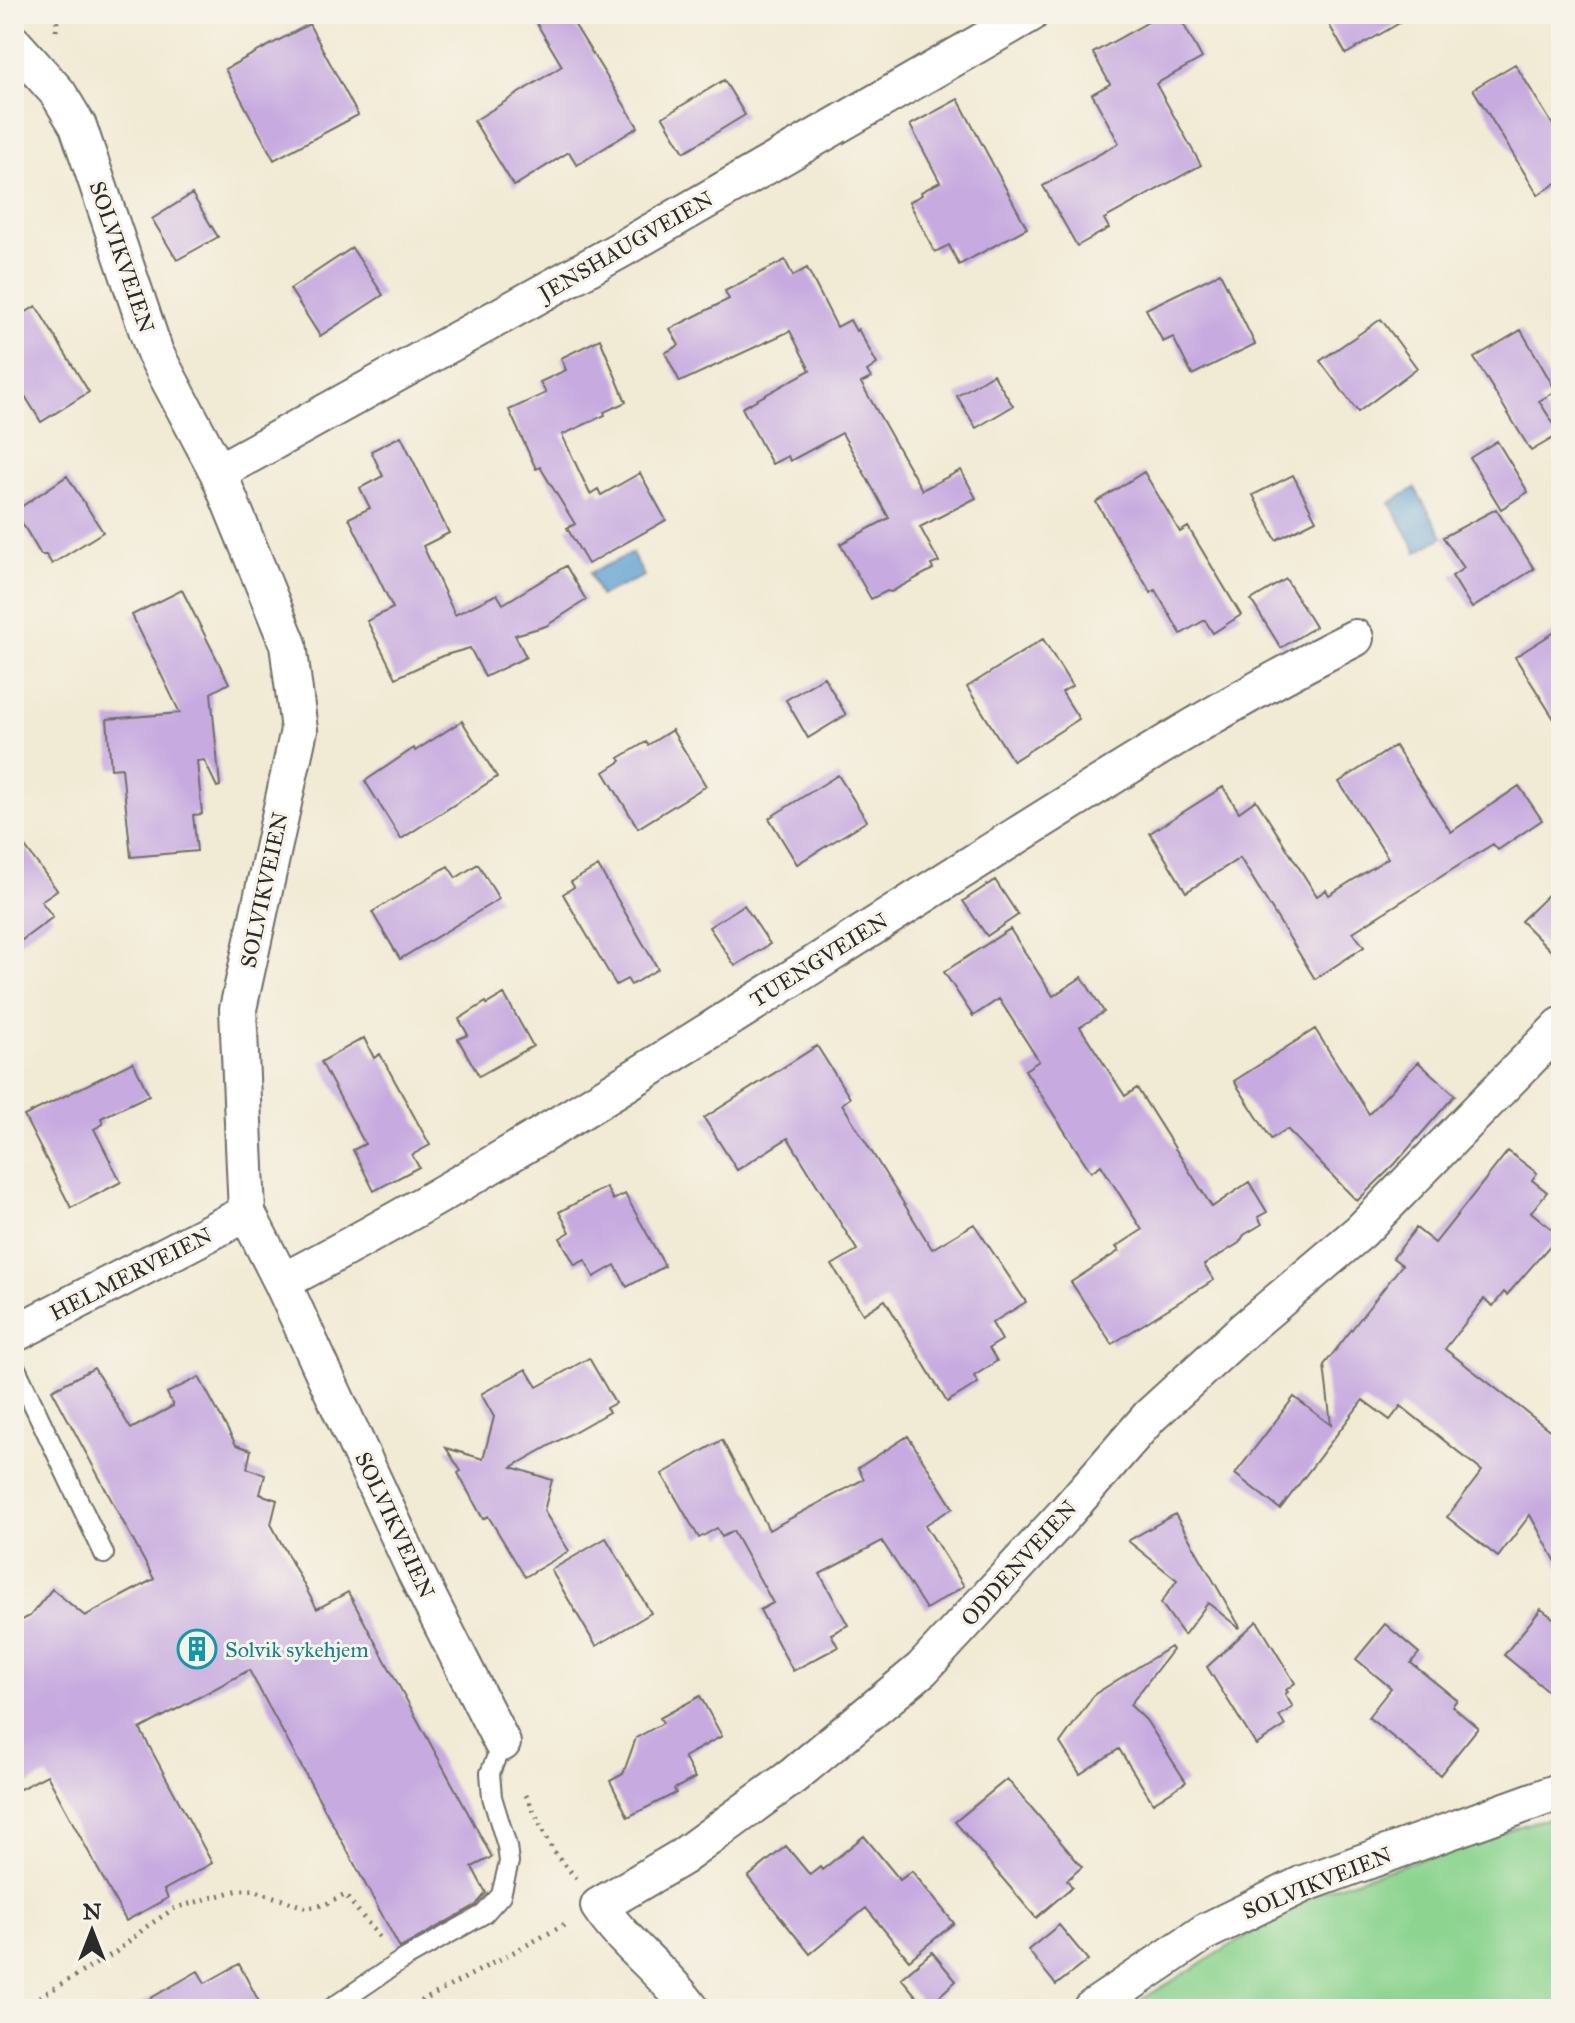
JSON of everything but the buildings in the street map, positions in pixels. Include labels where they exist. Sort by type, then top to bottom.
[{"type":"street","name":"JENSHAUGVEIEN","points":[[218,472],[620,250],[1030,14]]},
{"type":"street","name":"SOLVIKVEIEN","points":[[14,44],[58,93],[78,126],[155,353],[218,472],[288,644],[299,730],[238,1009],[247,1213],[415,1571],[502,1743]]},
{"type":"street","name":"TUENGVEIEN","points":[[282,1282],[371,1235],[574,1113],[1151,751],[1355,638]]},
{"type":"street","name":"ODDENVEIEN","points":[[599,1906],[682,1857],[793,1776],[922,1669],[1150,1416],[1244,1330],[1361,1231],[1561,1026]]},
{"type":"street","name":"HELMERVEIEN","points":[[14,1334],[247,1213]]},
{"type":"street","name":"SOLVIKVEIEN","points":[[1091,2009],[1205,1932],[1303,1884],[1561,1791]]},
{"type":"street","points":[[599,1906],[613,1927],[674,1986],[691,2009]]},
{"type":"lane","points":[[14,1364],[104,1554]]},
{"type":"lane","points":[[330,2009],[399,1962],[484,1914],[501,1895],[509,1862],[492,1797],[490,1773],[502,1743]]},
{"type":"path","points":[[407,2009],[599,1906],[553,1851],[502,1743]]},
{"type":"path","points":[[19,2009],[116,1952],[175,1908],[239,1890],[253,1890],[307,1908],[324,1905],[345,1895],[399,1962]]},
{"type":"green space","points":[[1561,1817],[1561,2009],[1126,2009],[1319,1892],[1536,1821]]},
{"type":"water","points":[[1415,488],[1443,537],[1417,552],[1390,503]]},
{"type":"water","points":[[632,553],[644,576],[600,596],[590,573]]},
{"type":"place","name":"Solvik sykehjem","points":[[197,1649]]}]
